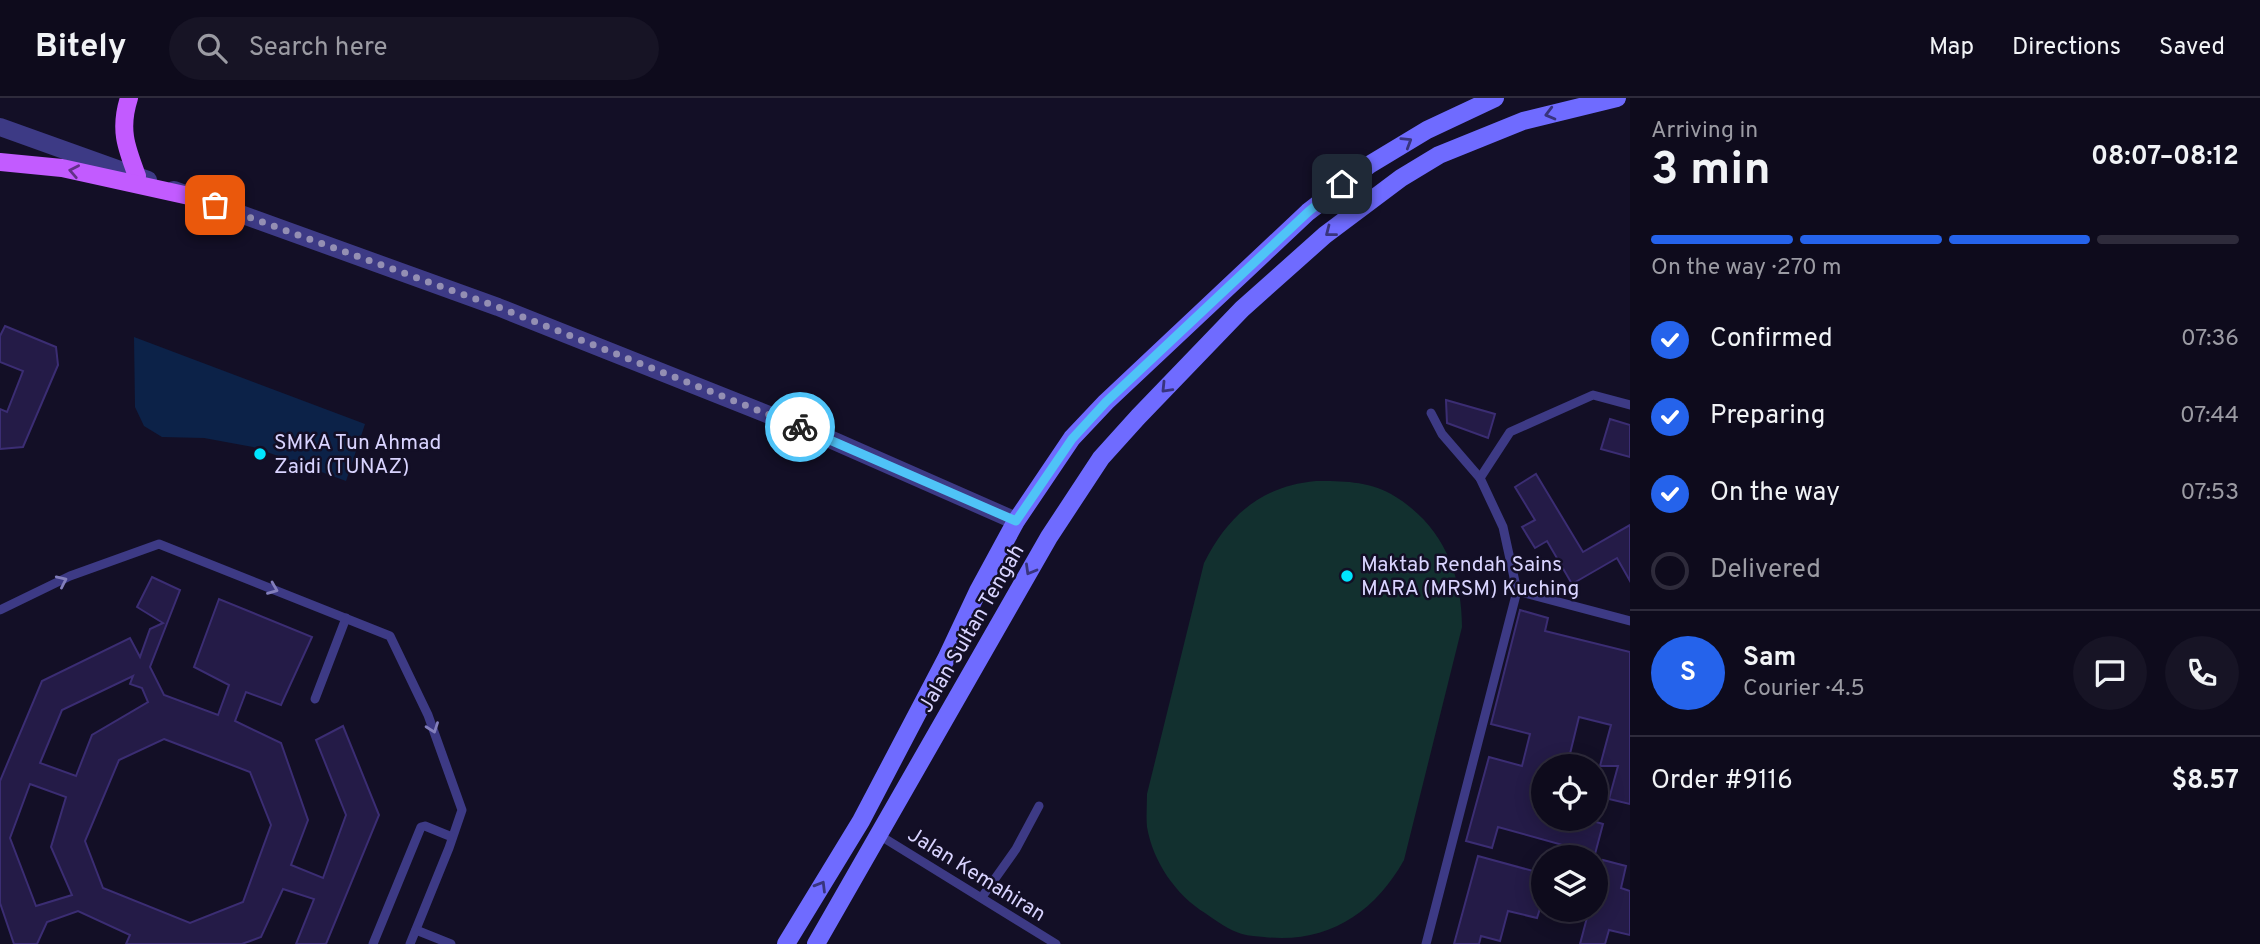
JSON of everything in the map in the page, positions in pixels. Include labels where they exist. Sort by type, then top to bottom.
[{"type":"main road","points":[[129,98],[123,116],[124,134],[137,176]]},
{"type":"main road","name":"Jalan Sultan Tengah","points":[[786,944],[862,821],[1016,521],[1080,429],[1308,212],[1369,165],[1427,130],[1495,98]]},
{"type":"main road","name":"Jalan Sultan Tengah","points":[[817,944],[1049,537],[1101,458],[1242,309],[1325,235],[1401,178],[1439,155],[1523,121],[1617,98]]},
{"type":"main road","points":[[0,162],[61,168],[189,196]]},
{"type":"street","points":[[0,127],[511,312],[832,440],[1016,521]]},
{"type":"lane","points":[[1480,478],[1510,432],[1593,395],[1630,405]]},
{"type":"lane","points":[[1426,944],[1517,591],[1503,527],[1480,478],[1442,434],[1430,413]]},
{"type":"lane","points":[[0,610],[71,576],[159,544],[390,636],[428,715],[462,810],[410,944]]},
{"type":"lane","points":[[1517,591],[1630,621]]},
{"type":"lane","points":[[315,699],[346,618]]},
{"type":"lane","points":[[982,897],[1016,849],[1039,806]]},
{"type":"lane","points":[[373,944],[421,827],[425,826],[452,837]]},
{"type":"lane","name":"Jalan Kemahiran","points":[[879,835],[1056,944]]},
{"type":"lane","points":[[416,930],[451,944]]},
{"type":"green space","points":[[1316,481],[1373,486],[1391,494],[1423,519],[1445,550],[1453,568],[1461,606],[1462,627],[1404,860],[1392,879],[1363,910],[1328,930],[1287,938],[1247,935],[1227,928],[1194,906],[1167,876],[1150,840],[1147,794],[1204,563],[1213,546],[1236,517],[1263,496],[1279,489]]},
{"type":"water","points":[[134,337],[365,424],[346,481],[253,447],[204,438],[162,437],[144,426],[135,407]]},
{"type":"building","points":[[5,326],[56,347],[58,365],[23,447],[0,449],[0,409],[7,412],[23,371],[0,362],[0,336]]},
{"type":"building","points":[[1446,400],[1495,414],[1488,438],[1447,423]]},
{"type":"building","points":[[1610,419],[1630,425],[1630,457],[1601,449]]},
{"type":"building","points":[[1536,474],[1583,552],[1630,525],[1630,581],[1617,558],[1572,584],[1547,541],[1535,548],[1522,527],[1535,520],[1515,487]]},
{"type":"building","points":[[152,577],[180,590],[150,667],[164,695],[218,715],[229,685],[194,667],[219,599],[312,637],[281,705],[246,692],[235,721],[281,743],[308,820],[291,865],[323,878],[346,815],[316,740],[343,726],[379,815],[326,944],[296,944],[314,899],[283,889],[261,937],[242,944],[126,944],[130,935],[78,911],[47,922],[37,944],[14,944],[0,903],[0,781],[42,681],[130,638],[140,657],[150,629],[163,623],[137,607]],"holes":[[[133,676],[130,684],[142,688],[148,702],[92,735],[76,776],[40,763],[62,710]],[[164,739],[250,772],[271,825],[243,902],[190,923],[103,888],[85,841],[119,760]],[[30,784],[66,797],[51,847],[72,895],[36,906],[10,838]]]},
{"type":"building","points":[[1520,610],[1548,618],[1545,631],[1630,652],[1630,804],[1609,799],[1618,766],[1608,766],[1608,754],[1603,754],[1611,725],[1579,717],[1570,754],[1531,754],[1531,831],[1601,831],[1597,845],[1563,845],[1498,827],[1492,848],[1466,841],[1489,757],[1522,766],[1530,734],[1491,724]]},
{"type":"building","points":[[1478,856],[1531,870],[1531,917],[1508,911],[1500,941],[1481,936],[1479,944],[1454,944]]},
{"type":"building","points":[[1608,861],[1626,866],[1621,888],[1630,891],[1630,935],[1609,930],[1605,944],[1580,944],[1586,922],[1608,922]]},
{"type":"way so far","points":[[215,205],[498,307],[800,427]]},
{"type":"place","name":"SMKA Tun Ahmad Zaidi (TUNAZ)","points":[[260,454]]},
{"type":"place","name":"Maktab Rendah Sains MARA (MRSM) Kuching","points":[[1347,576]]},
{"type":"route","points":[[800,427],[1016,521],[1072,439],[1106,402],[1219,294],[1342,184]]}]
